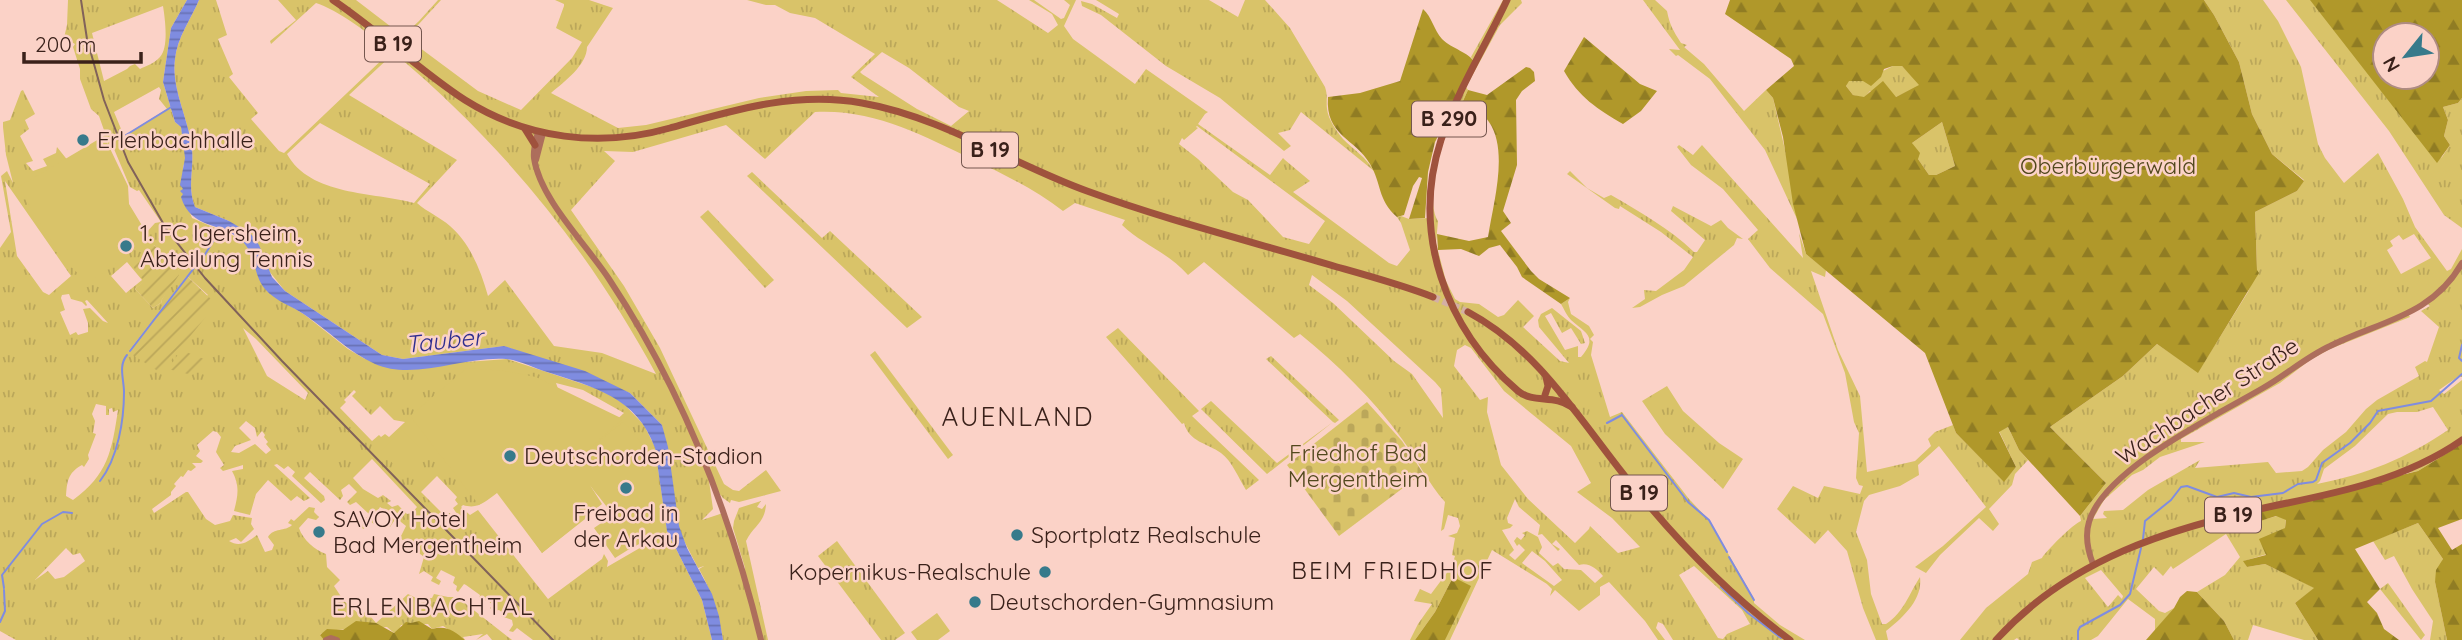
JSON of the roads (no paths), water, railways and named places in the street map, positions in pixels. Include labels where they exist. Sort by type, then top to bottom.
[{"type":"main road","name":"B 19","points":[[333,0],[463,99],[494,116],[525,128],[575,138],[625,138],[777,101],[816,99],[859,102],[913,116],[1041,173],[1117,202],[1433,297]]},
{"type":"main road","name":"B 290","points":[[1507,0],[1445,128],[1434,166],[1429,216],[1432,250],[1439,276],[1458,318],[1500,373],[1518,391],[1534,398],[1546,397],[1573,407]]},
{"type":"main road","points":[[525,128],[535,145]]},
{"type":"main road","name":"B 19","points":[[1468,312],[1502,333],[1545,373],[1629,482],[1674,534],[1727,588],[1790,640]]},
{"type":"main road","points":[[1545,373],[1548,386],[1546,397]]},
{"type":"main road","name":"B 290","points":[[1546,397],[1559,390]]},
{"type":"main road","name":"B 19","points":[[1996,640],[2019,615],[2039,599],[2093,564],[2138,543],[2208,521],[2322,496],[2391,476],[2425,463],[2462,440]]},
{"type":"street","points":[[541,132],[535,145],[536,162],[547,194],[587,246],[627,307],[691,427],[743,574],[761,640]]},
{"type":"street","points":[[536,162],[541,132]]},
{"type":"street","name":"Wachbacher Straße","points":[[2093,564],[2088,547],[2090,519],[2103,498],[2122,477],[2168,444],[2265,387],[2311,356],[2420,308],[2442,290],[2462,263]]},
{"type":"street","points":[[327,640],[337,640]]},
{"type":"water","points":[[187,0],[199,0],[178,44],[174,70],[192,149],[191,185],[195,207],[229,221],[251,234],[259,245],[272,277],[285,291],[382,355],[403,359],[504,346],[585,371],[630,393],[662,425],[668,447],[679,526],[687,548],[712,594],[723,640],[712,640],[702,600],[667,531],[655,448],[647,431],[625,405],[597,389],[506,359],[406,370],[375,364],[269,293],[258,277],[247,246],[225,230],[199,220],[186,208],[180,191],[183,189],[180,185],[185,158],[181,127],[175,122],[163,82],[171,28]]},
{"type":"waterway","points":[[126,135],[173,106]]},
{"type":"waterway","points":[[204,256],[220,230]]},
{"type":"waterway","points":[[130,351],[194,268]]},
{"type":"waterway","points":[[2462,345],[2459,358],[2462,361]]},
{"type":"waterway","points":[[100,481],[119,438],[124,403],[122,368],[127,355]]},
{"type":"waterway","points":[[2143,539],[2145,521],[2171,500],[2181,487],[2187,486],[2217,497],[2234,493],[2251,497],[2283,493],[2298,484],[2313,482],[2322,463],[2350,443],[2378,411],[2431,401],[2462,374]]},
{"type":"waterway","points":[[1607,423],[1622,415],[1688,502],[1709,520],[1727,552]]},
{"type":"waterway","points":[[4,588],[2,575],[42,524],[63,512],[72,513]]},
{"type":"waterway","points":[[2078,640],[2080,627],[2120,605],[2130,594],[2141,548]]},
{"type":"waterway","points":[[1729,557],[1754,600]]},
{"type":"waterway","points":[[1721,587],[1748,613],[1781,638]]},
{"type":"waterway","points":[[0,622],[5,611],[4,590]]},
{"type":"tunnel","points":[[1433,297],[1468,312]]},
{"type":"railway","points":[[81,0],[87,39],[104,100],[128,162],[167,230],[205,278],[282,361],[553,640]]},
{"type":"place","name":"Erlenbachhalle","points":[[83,140]]},
{"type":"place","name":"1. FC Igersheim, Abteilung Tennis","points":[[126,246]]},
{"type":"place","name":"Deutschorden-Stadion","points":[[510,456]]},
{"type":"place","name":"Freibad in der Arkau","points":[[626,488]]},
{"type":"place","name":"SAVOY Hotel Bad Mergentheim","points":[[319,532]]},
{"type":"place","name":"Sportplatz Realschule","points":[[1017,535]]},
{"type":"place","name":"Kopernikus-Realschule","points":[[1045,572]]},
{"type":"place","name":"Deutschorden-Gymnasium","points":[[975,602]]},
{"type":"district","name":"AUENLAND","points":[[1018,417]]},
{"type":"district","name":"BEIM FRIEDHOF","points":[[1393,571]]},
{"type":"district","name":"ERLENBACHTAL","points":[[433,607]]},
{"type":"park label","name":"Oberbürgerwald","points":[[2108,166]]},
{"type":"park label","name":"Friedhof Bad Mergentheim","points":[[1358,466]]},
{"type":"water label","name":"Tauber","points":[[444,341]]}]
